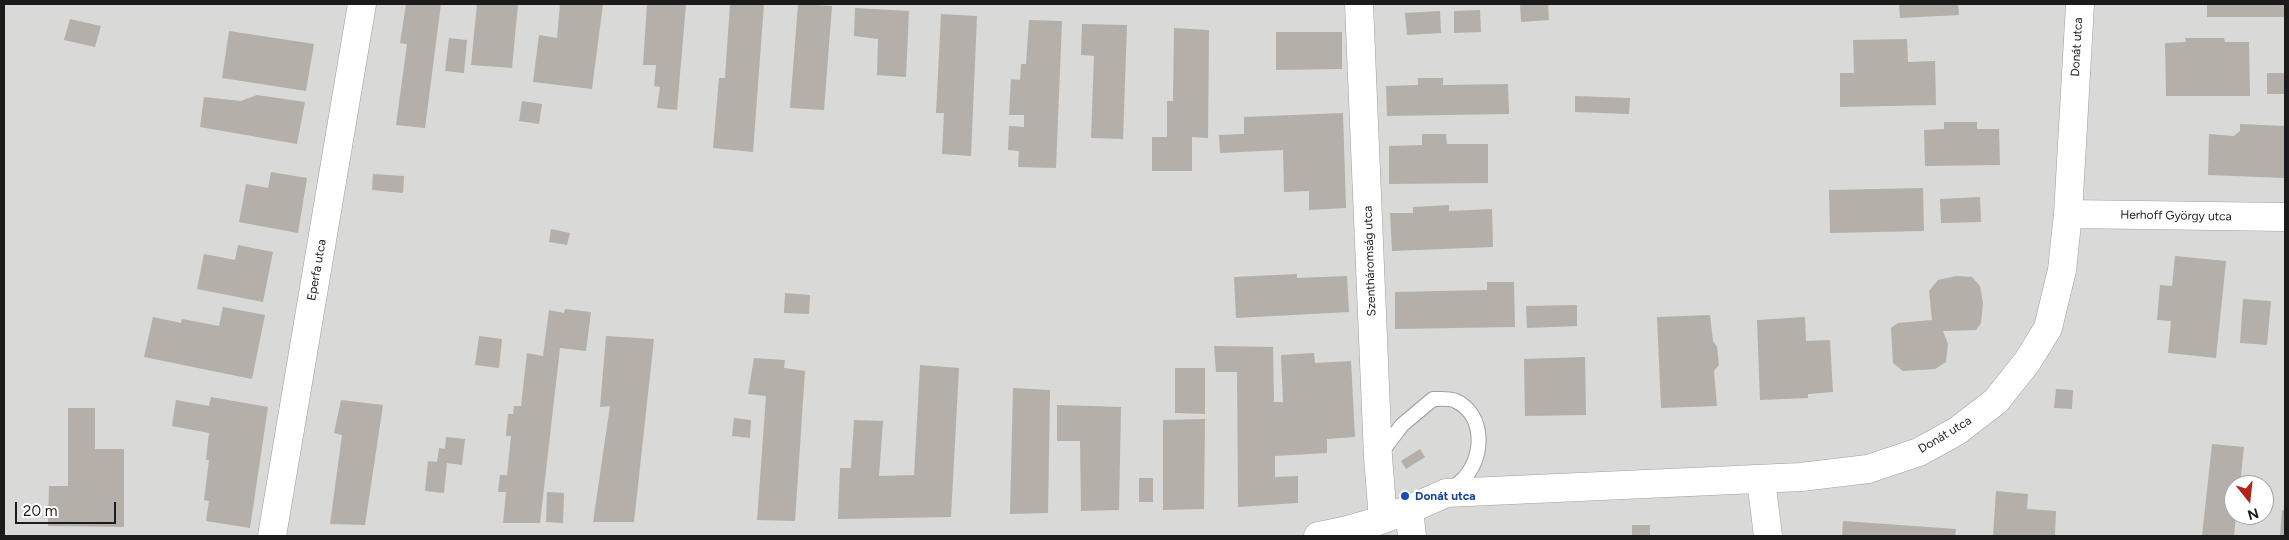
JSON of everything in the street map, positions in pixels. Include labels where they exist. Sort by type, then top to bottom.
[{"type":"street","name":"Eperfa utca","points":[[272,536],[362,4]]},
{"type":"street","name":"Szentháromság utca","points":[[1359,4],[1378,457],[1383,519]]},
{"type":"street","name":"Donát utca","points":[[1446,493],[1801,477],[1868,468],[1919,452],[1957,431],[1996,401],[2027,362],[2048,328],[2062,270],[2068,214],[2080,4]]},
{"type":"street","name":"Herhoff György utca","points":[[2068,214],[2285,217]]},
{"type":"street","points":[[1761,479],[1768,536]]},
{"type":"street","points":[[1318,536],[1346,532],[1409,510],[1446,493]]},
{"type":"street","points":[[1409,510],[1412,536]]},
{"type":"lane","points":[[1378,457],[1402,425],[1433,399],[1455,400],[1467,408],[1475,422],[1481,440],[1466,477],[1446,493]]},
{"type":"shaded area","points":[[4,4],[2285,4],[2285,536],[4,536]]},
{"type":"building","points":[[406,4],[441,4],[425,128],[396,125],[407,44],[400,43]]},
{"type":"building","points":[[477,4],[518,4],[512,68],[471,65]]},
{"type":"building","points":[[560,4],[603,4],[592,89],[533,82],[539,35],[557,38]]},
{"type":"building","points":[[647,4],[686,4],[677,110],[657,108],[660,87],[654,86],[656,65],[643,65]]},
{"type":"building","points":[[730,4],[764,4],[753,152],[713,148],[719,78],[725,78]]},
{"type":"building","points":[[798,4],[832,6],[824,110],[790,108]]},
{"type":"building","points":[[1520,4],[1548,4],[1549,20],[1521,22]]},
{"type":"building","points":[[1899,4],[1958,4],[1959,15],[1900,18]]},
{"type":"building","points":[[2207,4],[2285,4],[2285,17],[2207,17]]},
{"type":"building","points":[[855,8],[909,11],[906,77],[877,75],[878,39],[854,36]]},
{"type":"building","points":[[1480,10],[1481,32],[1454,33],[1454,11]]},
{"type":"building","points":[[1440,11],[1441,33],[1407,35],[1405,13]]},
{"type":"building","points":[[941,14],[977,16],[971,156],[942,154],[944,113],[936,113]]},
{"type":"building","points":[[70,19],[101,26],[95,47],[64,40]]},
{"type":"building","points":[[1029,20],[1062,21],[1056,168],[1018,167],[1019,151],[1008,150],[1009,126],[1024,127],[1024,115],[1009,115],[1011,79],[1020,80],[1021,64],[1026,64]]},
{"type":"building","points":[[1082,24],[1127,25],[1123,139],[1091,138],[1094,56],[1081,55]]},
{"type":"building","points":[[1174,28],[1209,30],[1208,138],[1192,137],[1192,171],[1152,171],[1152,137],[1167,137],[1167,101],[1173,101]]},
{"type":"building","points":[[229,31],[314,44],[306,91],[222,78]]},
{"type":"building","points":[[1276,32],[1342,32],[1342,69],[1276,70]]},
{"type":"building","points":[[449,38],[467,40],[464,73],[445,71]]},
{"type":"building","points":[[2185,38],[2224,38],[2225,42],[2249,42],[2250,96],[2166,96],[2165,43],[2186,42]]},
{"type":"building","points":[[1907,39],[1908,62],[1935,61],[1936,105],[1840,107],[1840,73],[1854,73],[1853,40]]},
{"type":"building","points":[[2267,73],[2285,73],[2285,94],[2267,94]]},
{"type":"building","points":[[1418,78],[1443,78],[1443,85],[1508,84],[1509,114],[1387,116],[1386,86],[1418,85]]},
{"type":"building","points":[[257,95],[305,102],[297,144],[200,127],[204,97],[241,101]]},
{"type":"building","points":[[1575,96],[1630,98],[1629,114],[1575,112]]},
{"type":"building","points":[[522,101],[542,104],[539,124],[519,121]]},
{"type":"building","points":[[1343,113],[1346,208],[1309,210],[1309,191],[1284,192],[1283,150],[1220,153],[1219,135],[1244,134],[1244,117]]},
{"type":"building","points":[[1944,122],[1977,122],[1977,129],[1999,129],[2000,165],[1925,166],[1924,130],[1944,129]]},
{"type":"building","points":[[2240,124],[2285,126],[2285,178],[2208,175],[2209,134],[2234,136],[2240,131]]},
{"type":"building","points":[[1422,134],[1446,134],[1447,144],[1488,144],[1488,183],[1389,184],[1389,146],[1422,145]]},
{"type":"building","points":[[271,172],[307,178],[298,233],[239,222],[246,184],[268,188]]},
{"type":"building","points":[[373,174],[404,176],[403,193],[372,190]]},
{"type":"building","points":[[1923,188],[1924,231],[1830,233],[1829,190]]},
{"type":"building","points":[[1980,197],[1981,222],[1941,223],[1940,199]]},
{"type":"building","points":[[1449,205],[1449,211],[1492,209],[1493,247],[1392,251],[1390,213],[1413,213],[1413,207]]},
{"type":"building","points":[[551,229],[570,233],[567,245],[549,242]]},
{"type":"building","points":[[238,245],[273,252],[263,302],[197,289],[204,254],[235,260]]},
{"type":"building","points":[[2175,256],[2226,261],[2216,358],[2168,353],[2171,321],[2157,320],[2160,285],[2172,286]]},
{"type":"building","points":[[1297,274],[1297,278],[1347,276],[1349,312],[1236,318],[1234,277]]},
{"type":"building","points":[[1956,276],[1972,277],[1980,286],[1983,303],[1981,323],[1976,330],[1943,331],[1948,344],[1946,362],[1935,369],[1903,371],[1893,363],[1891,328],[1898,323],[1932,320],[1929,291],[1938,280]]},
{"type":"building","points":[[1487,282],[1514,282],[1515,327],[1395,329],[1395,292],[1487,290]]},
{"type":"building","points":[[785,293],[810,295],[809,314],[784,313]]},
{"type":"building","points":[[2243,299],[2271,301],[2267,345],[2240,343]]},
{"type":"building","points":[[1577,305],[1577,326],[1527,328],[1526,306]]},
{"type":"building","points":[[223,307],[265,315],[252,379],[144,357],[153,317],[181,323],[182,319],[219,326]]},
{"type":"building","points":[[565,309],[591,312],[586,351],[560,348],[540,523],[503,523],[506,492],[498,492],[500,475],[507,475],[511,436],[506,436],[508,414],[513,414],[514,406],[521,406],[527,353],[543,356],[549,310],[564,313]]},
{"type":"building","points":[[1710,315],[1713,341],[1717,347],[1719,365],[1714,371],[1717,406],[1661,408],[1657,317]]},
{"type":"building","points":[[1805,317],[1806,341],[1830,340],[1833,392],[1808,394],[1808,398],[1760,400],[1757,320]]},
{"type":"building","points":[[479,336],[502,339],[499,368],[475,365]]},
{"type":"building","points":[[606,336],[654,339],[634,522],[593,522],[610,406],[600,407]]},
{"type":"building","points":[[1214,346],[1273,347],[1274,402],[1283,402],[1281,355],[1314,353],[1315,363],[1351,361],[1355,437],[1327,439],[1327,453],[1275,456],[1275,477],[1298,476],[1298,503],[1238,507],[1237,372],[1216,372]]},
{"type":"building","points":[[1585,357],[1586,415],[1525,416],[1524,359]]},
{"type":"building","points":[[754,358],[785,360],[784,368],[805,371],[795,521],[757,520],[766,396],[748,394]]},
{"type":"building","points":[[920,365],[959,368],[951,517],[838,519],[840,468],[851,468],[854,420],[883,421],[879,476],[914,475]]},
{"type":"building","points":[[1175,368],[1205,368],[1205,414],[1175,413]]},
{"type":"building","points":[[1013,388],[1050,390],[1048,513],[1010,514]]},
{"type":"building","points":[[2056,389],[2073,390],[2072,409],[2054,408]]},
{"type":"building","points":[[211,397],[268,407],[250,528],[206,521],[209,501],[204,500],[209,460],[206,460],[209,433],[172,426],[176,400],[209,406]]},
{"type":"building","points":[[341,400],[383,405],[365,525],[330,524],[342,435],[334,433]]},
{"type":"building","points":[[1057,405],[1121,407],[1119,510],[1081,511],[1080,441],[1057,441]]},
{"type":"building","points":[[68,408],[95,408],[95,449],[124,449],[124,527],[48,526],[49,486],[68,486]]},
{"type":"building","points":[[734,418],[751,420],[750,438],[732,436]]},
{"type":"building","points":[[1205,419],[1204,509],[1163,510],[1163,420]]},
{"type":"building","points":[[446,437],[465,439],[462,465],[447,463],[444,493],[425,491],[428,461],[437,462],[439,448],[445,449]]},
{"type":"building","points":[[2212,444],[2244,447],[2241,475],[2224,475],[2224,525],[2235,525],[2234,536],[2202,536]]},
{"type":"building","points":[[1420,449],[1425,457],[1406,469],[1401,461]]},
{"type":"building","points":[[1139,478],[1153,478],[1153,502],[1139,502]]},
{"type":"building","points":[[1996,491],[2028,494],[2027,509],[2056,511],[2055,536],[1993,536]]},
{"type":"building","points":[[547,492],[564,493],[563,523],[546,522]]},
{"type":"building","points":[[2282,510],[2285,510],[2285,536],[2280,536]]},
{"type":"building","points":[[1843,521],[1956,529],[1955,536],[1842,536]]},
{"type":"building","points":[[1632,525],[1650,525],[1650,536],[1632,536]]},
{"type":"place","name":"Donát utca","points":[[1405,496]]}]
